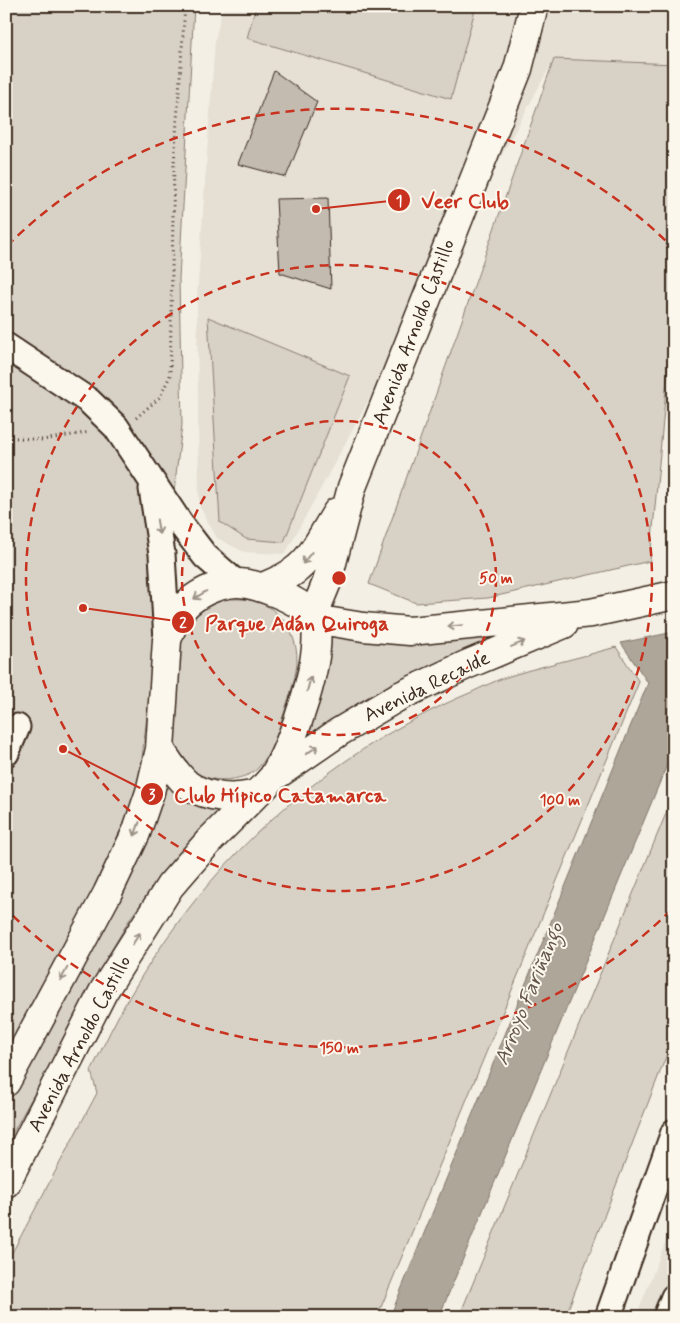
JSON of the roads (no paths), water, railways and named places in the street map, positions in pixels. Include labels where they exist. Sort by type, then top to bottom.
[{"type":"main road","name":"Avenida Arnoldo Castillo","points":[[313,618],[327,582],[352,487],[518,69],[534,6]]},
{"type":"main road","name":"Avenida Arnoldo Castillo","points":[[263,587],[288,576],[300,567],[309,556],[352,487]]},
{"type":"main road","points":[[6,1082],[106,894],[136,833],[150,792],[160,749],[167,640],[173,624],[182,609],[197,596],[214,588],[236,583],[263,587],[290,599],[313,618],[317,646],[310,684],[294,733],[284,756],[264,786],[230,798],[209,794],[188,785],[172,768],[160,749]]},
{"type":"main road","name":"Avenida Recalde","points":[[313,618],[363,627],[410,631],[591,613],[674,595]]},
{"type":"main road","name":"Avenida Recalde","points":[[264,786],[339,732],[398,697],[466,665],[591,613]]},
{"type":"main road","name":"Avenida Arnoldo Castillo","points":[[9,1170],[102,992],[170,886],[210,840],[264,786]]},
{"type":"street","points":[[6,346],[89,402],[116,427],[179,522],[205,556],[236,583]]},
{"type":"street","points":[[150,479],[166,590],[167,640]]},
{"type":"street","points":[[6,753],[17,727]]},
{"type":"street","points":[[608,1317],[674,1132]]},
{"type":"street","points":[[666,1317],[674,1297]]},
{"type":"water","name":"Arroyo Fariñango","points":[[674,632],[674,748],[439,1317],[390,1317],[648,683],[621,643]]},
{"type":"place","name":"Veer Club","points":[[316,209]]},
{"type":"place","name":"Parque Adán Quiroga","points":[[83,608]]},
{"type":"place","name":"Club Hípico Catamarca","points":[[63,749]]}]
